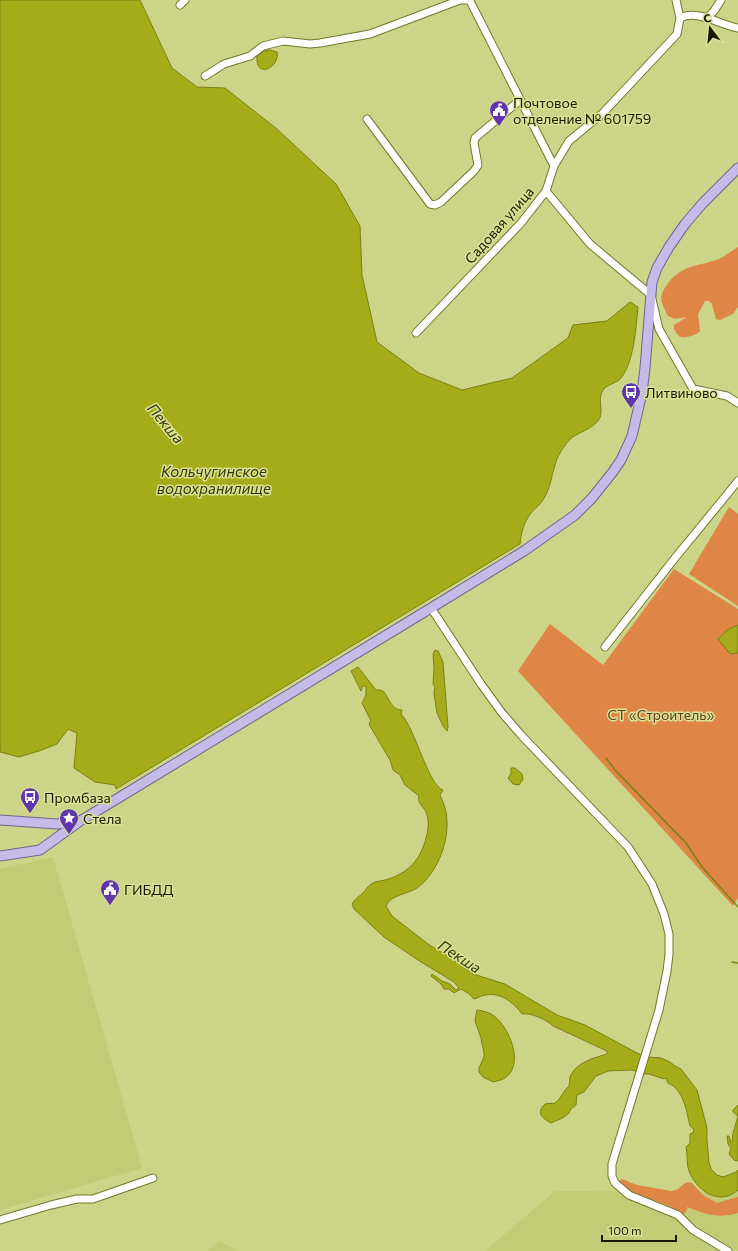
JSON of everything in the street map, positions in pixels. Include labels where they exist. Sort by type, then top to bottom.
[{"type":"main road","points":[[0,856],[40,850],[80,821],[432,608],[524,550],[575,515],[602,485],[621,460],[632,436],[642,393],[652,282],[657,268],[672,242],[702,204],[738,168]]},
{"type":"main road","points":[[0,820],[57,824],[80,821]]},
{"type":"street","points":[[206,76],[224,64],[250,56],[263,46],[283,41],[310,44],[320,43],[370,34],[460,0],[470,0],[554,166]]},
{"type":"street","points":[[676,0],[680,18],[687,15],[707,18],[738,28]]},
{"type":"street","points":[[707,18],[714,11],[721,0]]},
{"type":"street","name":"Садовая улица","points":[[416,333],[521,223],[546,190],[554,166],[569,141],[603,113],[677,34],[680,18]]},
{"type":"street","points":[[368,119],[430,204],[435,205],[441,202],[474,171],[478,165],[474,143],[475,138],[520,100]]},
{"type":"street","points":[[546,190],[590,244],[651,295],[659,329],[693,389],[726,396],[738,403]]},
{"type":"street","points":[[605,647],[738,480]]},
{"type":"street","points":[[432,608],[481,684],[502,713],[628,847],[652,884],[664,914],[669,934],[667,971],[659,1010],[612,1164],[612,1176],[615,1184],[629,1195],[678,1215],[693,1230],[728,1251]]},
{"type":"street","points":[[0,1220],[77,1199],[93,1199],[153,1178]]},
{"type":"shaded area","points":[[53,857],[142,1168],[0,1210],[0,869]]},
{"type":"shaded area","points":[[555,1191],[738,1192],[738,1251],[485,1251]]},
{"type":"shaded area","points":[[219,1241],[239,1251],[208,1251]]},
{"type":"green space","points":[[738,247],[738,307],[733,314],[720,320],[716,319],[712,304],[709,301],[705,301],[698,314],[700,331],[691,336],[683,337],[677,334],[674,329],[674,325],[687,317],[675,319],[668,316],[661,299],[665,287],[674,276],[680,272],[719,259]]},
{"type":"green space","points":[[729,507],[738,514],[738,606],[689,574]]},
{"type":"green space","name":"СТ «Строитель»","points":[[674,569],[738,609],[738,898],[733,906],[518,671],[550,624],[603,665]]},
{"type":"green space","points":[[622,1179],[637,1185],[671,1191],[678,1189],[688,1182],[692,1183],[703,1195],[717,1203],[738,1197],[738,1213],[718,1216],[706,1214],[687,1207],[684,1214],[667,1205],[626,1190],[620,1185],[619,1181]]},
{"type":"water","name":"Кольчугинское водохранилище","points":[[0,0],[140,0],[172,68],[197,87],[225,88],[277,129],[336,184],[360,226],[362,275],[377,342],[419,373],[462,390],[512,378],[568,338],[573,325],[607,321],[630,302],[638,307],[631,356],[624,374],[619,380],[607,386],[603,390],[600,400],[601,412],[596,423],[572,437],[561,451],[557,459],[546,495],[529,516],[522,532],[520,544],[116,789],[115,785],[95,782],[74,768],[77,733],[68,729],[57,744],[39,751],[19,757],[0,752]]},
{"type":"water","points":[[270,50],[277,52],[275,62],[268,69],[260,68],[257,64],[257,56],[264,51]]},
{"type":"water","points":[[738,625],[738,653],[730,654],[718,639],[727,630]]},
{"type":"water","points":[[435,650],[438,651],[443,662],[448,727],[447,731],[437,713],[434,693],[433,654]]},
{"type":"water","points":[[358,667],[376,690],[381,690],[384,692],[393,706],[399,710],[402,710],[401,714],[411,731],[432,778],[437,786],[443,790],[440,795],[446,815],[447,831],[440,858],[430,875],[417,888],[395,897],[388,902],[386,906],[392,916],[428,944],[473,974],[505,984],[557,1015],[585,1025],[637,1053],[648,1057],[661,1058],[681,1069],[697,1090],[707,1128],[709,1163],[711,1169],[717,1175],[723,1177],[738,1170],[738,1190],[731,1195],[717,1197],[703,1190],[693,1179],[688,1168],[686,1147],[690,1143],[690,1134],[693,1133],[694,1129],[690,1126],[686,1107],[681,1095],[678,1090],[668,1083],[666,1078],[664,1079],[632,1070],[608,1071],[596,1076],[584,1092],[577,1095],[576,1105],[566,1116],[551,1123],[545,1119],[541,1114],[541,1108],[545,1104],[555,1103],[559,1100],[569,1086],[570,1077],[576,1068],[586,1061],[607,1054],[607,1051],[553,1026],[547,1021],[538,1017],[529,1014],[522,1014],[511,1002],[497,995],[483,995],[474,999],[461,989],[454,993],[449,989],[444,989],[441,984],[431,976],[432,974],[442,981],[450,984],[456,990],[459,988],[454,982],[384,937],[354,909],[352,904],[353,902],[374,882],[392,878],[410,867],[419,856],[428,831],[426,812],[419,801],[419,796],[405,785],[400,775],[393,770],[390,760],[370,726],[369,723],[371,721],[362,703],[366,695],[366,686],[363,686],[361,691],[351,671]]},
{"type":"water","points":[[511,768],[515,768],[522,774],[523,779],[519,785],[513,784],[508,778],[511,774]]},
{"type":"water","points":[[477,1010],[484,1011],[500,1021],[505,1028],[513,1046],[514,1064],[511,1072],[501,1080],[493,1082],[483,1077],[479,1072],[484,1053],[475,1021]]},
{"type":"water","points":[[738,1105],[738,1116],[733,1112],[733,1110]]},
{"type":"water","points":[[738,1116],[738,1161],[734,1160],[729,1154],[731,1148],[728,1144],[727,1136],[729,1136],[731,1143]]},
{"type":"waterway","points":[[606,758],[615,770],[686,843],[702,867],[738,907]]},
{"type":"waterway","points":[[732,962],[738,963]]},
{"type":"place","name":"Почтовое отделение № 601759","points":[[499,127]]},
{"type":"place","name":"Литвиново","points":[[631,409]]},
{"type":"place","name":"Промбаза","points":[[30,814]]},
{"type":"place","name":"Стела","points":[[69,835]]},
{"type":"place","name":"ГИБДД","points":[[110,906]]},
{"type":"water label","name":"Пекша","points":[[166,423]]},
{"type":"water label","name":"Пекша","points":[[460,956]]}]
